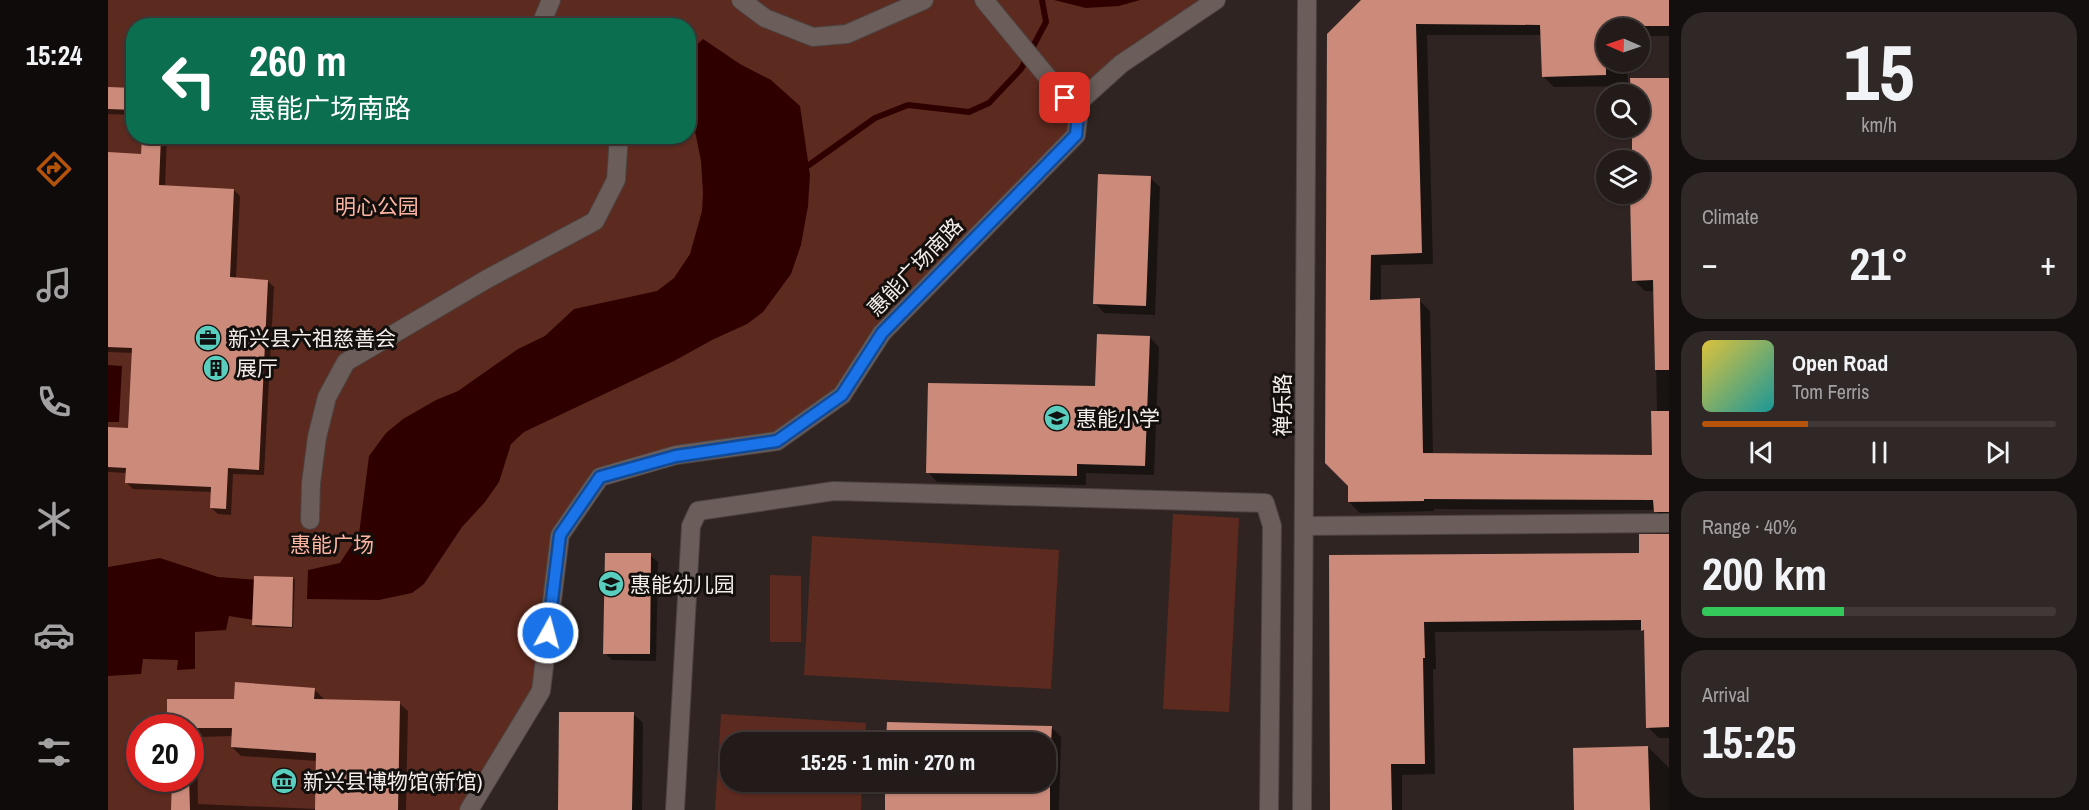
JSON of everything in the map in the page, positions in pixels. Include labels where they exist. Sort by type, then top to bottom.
[{"type":"street","points":[[544,18],[551,0]]},
{"type":"street","points":[[741,0],[765,18],[813,37],[847,34],[924,0]]},
{"type":"street","points":[[984,0],[1078,114]]},
{"type":"street","name":"惠能广场南路","points":[[469,810],[542,691],[560,535],[600,477],[676,456],[777,441],[842,395],[882,333],[1076,135],[1080,101],[1121,64],[1216,0]]},
{"type":"street","name":"禅乐路","points":[[1302,810],[1307,0]]},
{"type":"street","points":[[310,520],[316,437],[327,397],[346,363],[487,279],[595,221],[616,180],[618,144]]},
{"type":"street","points":[[675,810],[691,526],[698,511],[834,491],[1265,503],[1272,526],[1269,810]]},
{"type":"street","points":[[1304,526],[1669,523]]},
{"type":"green space","name":"惠能广场","points":[[108,0],[1216,0],[1080,101],[1076,135],[882,333],[842,395],[777,441],[599,477],[560,535],[541,691],[469,810],[108,810]]},
{"type":"green space","points":[[1173,514],[1239,518],[1229,712],[1163,709]]},
{"type":"green space","points":[[812,536],[1059,550],[1051,689],[804,675]]},
{"type":"green space","points":[[770,575],[801,576],[801,642],[770,642]]},
{"type":"green space","points":[[721,714],[866,723],[866,732],[720,732],[720,792],[862,792],[861,810],[715,810]]},
{"type":"shaded area","points":[[1054,0],[1140,0],[1119,6],[1086,8]]},
{"type":"shaded area","points":[[703,39],[740,64],[771,80],[800,106],[810,175],[808,206],[801,245],[791,274],[763,312],[747,324],[524,432],[511,444],[499,482],[485,502],[462,527],[424,584],[412,593],[379,600],[307,599],[308,570],[340,563],[359,534],[369,456],[386,433],[403,419],[436,400],[458,391],[518,349],[545,336],[574,309],[657,291],[674,278],[690,254],[702,211],[701,161],[696,136],[696,46]]},
{"type":"shaded area","points":[[108,365],[122,366],[119,422],[108,422]]},
{"type":"shaded area","points":[[160,558],[218,577],[273,581],[254,620],[229,616],[226,630],[195,632],[195,669],[177,670],[178,660],[143,659],[141,674],[108,676],[108,567]]},
{"type":"building","points":[[1361,0],[1669,0],[1669,26],[1650,26],[1650,18],[1596,18],[1596,72],[1606,72],[1606,75],[1542,77],[1540,25],[1416,24],[1422,253],[1371,255],[1370,300],[1420,298],[1423,453],[1652,455],[1651,411],[1669,411],[1669,512],[1654,512],[1653,500],[1424,499],[1424,501],[1348,502],[1348,486],[1325,463],[1327,34]]},
{"type":"building","points":[[1630,78],[1669,78],[1669,370],[1655,370],[1653,280],[1632,281],[1630,204],[1650,204],[1650,150],[1632,150],[1632,138],[1650,138],[1650,84],[1630,84]]},
{"type":"building","points":[[108,87],[126,88],[126,110],[108,109]]},
{"type":"building","points":[[142,144],[161,144],[159,185],[234,189],[230,277],[268,280],[259,470],[228,468],[226,509],[210,508],[211,487],[125,483],[126,468],[108,467],[108,427],[128,428],[132,348],[108,347],[108,152],[141,154]]},
{"type":"building","points":[[1098,174],[1151,176],[1146,306],[1093,304]]},
{"type":"building","points":[[1097,334],[1150,336],[1145,466],[1077,464],[1077,476],[926,473],[928,383],[1095,386]]},
{"type":"building","points":[[1639,534],[1669,534],[1669,727],[1646,728],[1644,630],[1641,631],[1641,620],[1424,622],[1425,764],[1391,764],[1392,810],[1330,810],[1329,555],[1639,553]]},
{"type":"building","points":[[605,553],[651,553],[650,654],[603,654]]},
{"type":"building","points":[[254,576],[293,577],[292,627],[252,625]]},
{"type":"building","points":[[235,682],[315,688],[314,699],[400,701],[398,810],[315,810],[316,753],[231,747],[232,728],[204,728],[204,714],[167,714],[167,699],[234,699]]},
{"type":"building","points":[[559,712],[634,712],[632,810],[558,810]]},
{"type":"building","points":[[887,722],[1052,726],[1052,732],[886,732]]},
{"type":"building","points":[[1648,746],[1650,810],[1574,810],[1573,748]]},
{"type":"building","points":[[172,792],[189,792],[190,810],[171,810]]},
{"type":"building","points":[[885,792],[1050,792],[1050,810],[885,810]]},
{"type":"waterway","points":[[809,165],[875,118],[908,105],[969,112],[989,103],[1021,69],[1046,22],[1042,0]]},
{"type":"place","name":"新兴县六祖慈善会","points":[[208,338]]},
{"type":"place","name":"展厅","points":[[216,368]]},
{"type":"place","name":"惠能小学","points":[[1057,418]]},
{"type":"place","name":"惠能幼儿园","points":[[611,584]]},
{"type":"place","name":"新兴县博物馆(新馆)","points":[[284,781]]},
{"type":"route","points":[[548,633],[560,535],[600,477],[676,456],[777,441],[842,395],[882,333],[1076,135],[1078,114],[1065,98]]},
{"type":"park label","name":"明心公园","points":[[377,206]]}]
